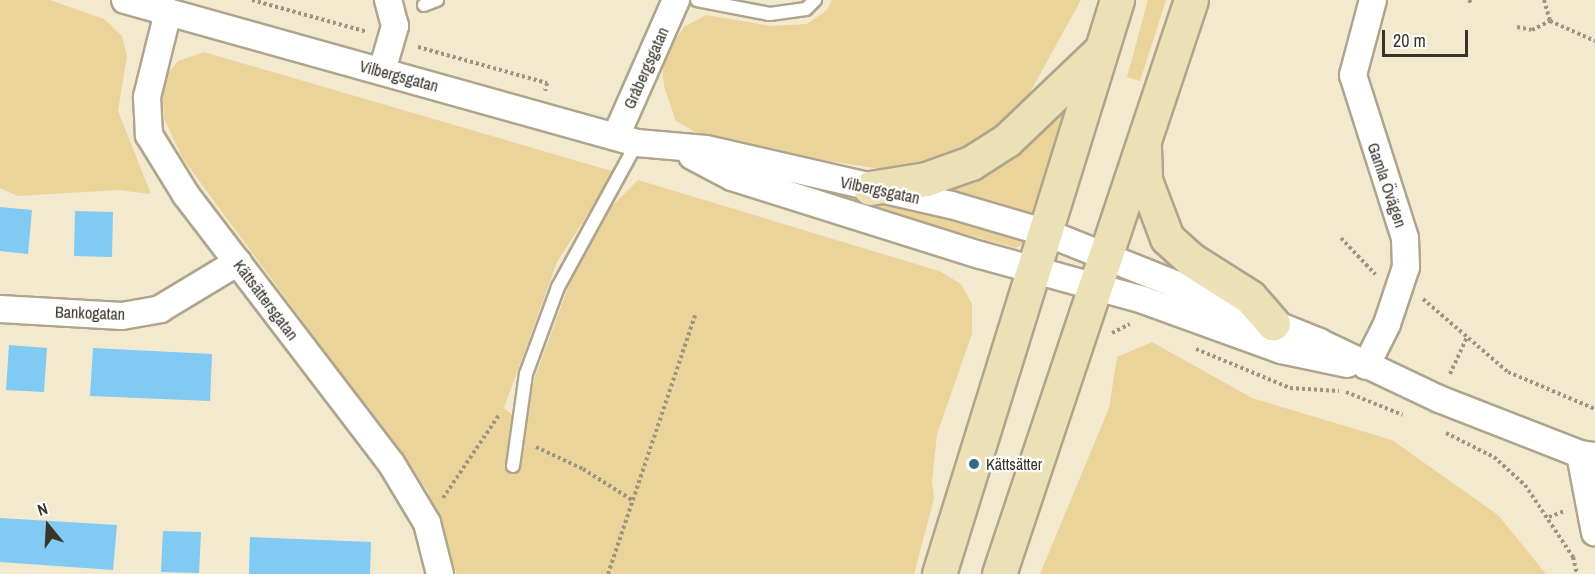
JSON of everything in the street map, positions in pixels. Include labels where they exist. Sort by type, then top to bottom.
[{"type":"main road","points":[[939,574],[1047,233],[1099,52],[1117,0]]},
{"type":"main road","points":[[999,574],[1103,252],[1191,0]]},
{"type":"main road","points":[[870,188],[926,179],[971,163],[1007,140],[1099,52]]},
{"type":"main road","points":[[1144,135],[1145,180],[1167,238],[1190,259],[1250,297],[1273,323]]},
{"type":"street","points":[[382,71],[395,26],[388,0]]},
{"type":"street","name":"Gråbergsgatan","points":[[627,139],[676,0]]},
{"type":"street","name":"Gamla Övägen","points":[[1366,366],[1399,293],[1407,267],[1405,238],[1353,75],[1373,0]]},
{"type":"street","name":"Vilbergsgatan","points":[[134,1],[627,139],[675,147],[706,149],[1047,233]]},
{"type":"street","name":"Kättsättersgatan","points":[[168,12],[147,97],[149,135],[164,165],[392,463],[427,524],[440,574]]},
{"type":"street","name":"Vilbergsgatan","points":[[675,147],[732,177],[1036,268]]},
{"type":"street","points":[[1047,233],[1103,252],[1273,323],[1366,366],[1587,455],[1595,533]]},
{"type":"street","name":"Bankogatan","points":[[0,309],[122,316],[160,309],[238,262]]},
{"type":"street","points":[[1036,268],[1281,350],[1366,366]]},
{"type":"lane","points":[[424,5],[437,0]]},
{"type":"lane","points":[[697,0],[770,14],[806,9],[815,0]]},
{"type":"lane","points":[[513,466],[526,374],[558,288],[627,139]]},
{"type":"path","points":[[1544,0],[1550,21]]},
{"type":"path","points":[[1517,27],[1532,30],[1550,21]]},
{"type":"path","points":[[1550,21],[1595,41]]},
{"type":"path","points":[[1341,238],[1354,256],[1399,293],[1427,300],[1508,372],[1595,409]]},
{"type":"path","points":[[608,574],[695,315]]},
{"type":"path","points":[[1104,341],[1115,330],[1138,322]]},
{"type":"path","points":[[1187,341],[1203,356],[1290,388],[1312,393],[1344,391],[1406,416]]},
{"type":"path","points":[[427,524],[526,374]]},
{"type":"path","points":[[1436,429],[1494,457],[1525,485],[1573,557],[1577,574]]},
{"type":"path","points":[[518,430],[541,452],[583,469],[632,500]]},
{"type":"shaded area","points":[[0,0],[50,0],[104,19],[122,36],[127,56],[118,111],[151,194],[118,190],[18,196],[0,188]]},
{"type":"shaded area","points":[[832,0],[1081,0],[1028,96],[980,143],[943,156],[900,168],[874,168],[713,142],[676,121],[664,87],[662,61],[684,27],[706,15],[771,26],[807,24],[827,10]]},
{"type":"shaded area","points":[[1148,0],[1166,0],[1140,81],[1127,77]]},
{"type":"shaded area","points":[[204,52],[615,172],[557,262],[504,408],[523,424],[535,377],[572,277],[610,208],[638,180],[939,271],[961,284],[972,304],[972,334],[937,434],[932,481],[934,499],[914,574],[457,574],[427,490],[183,159],[164,118],[162,80],[178,61]]},
{"type":"shaded area","points":[[1063,99],[1070,107],[1034,214],[955,191],[949,183],[986,172],[1014,156]]},
{"type":"shaded area","points":[[869,199],[902,201],[1022,238],[1023,244],[1016,248],[867,207]]},
{"type":"shaded area","points":[[1152,342],[1252,398],[1392,440],[1498,515],[1546,574],[1040,574],[1109,408],[1117,357]]},
{"type":"building","points":[[0,207],[32,210],[28,254],[0,251]]},
{"type":"building","points":[[75,211],[113,212],[112,257],[74,256]]},
{"type":"building","points":[[9,345],[47,348],[44,392],[6,390]]},
{"type":"building","points":[[93,348],[212,354],[210,401],[90,396]]},
{"type":"building","points":[[0,518],[117,525],[113,570],[0,562]]},
{"type":"building","points":[[163,531],[201,532],[199,573],[161,572]]},
{"type":"building","points":[[250,537],[371,542],[370,574],[249,574]]},
{"type":"place","name":"Kättsätter","points":[[974,464]]}]
